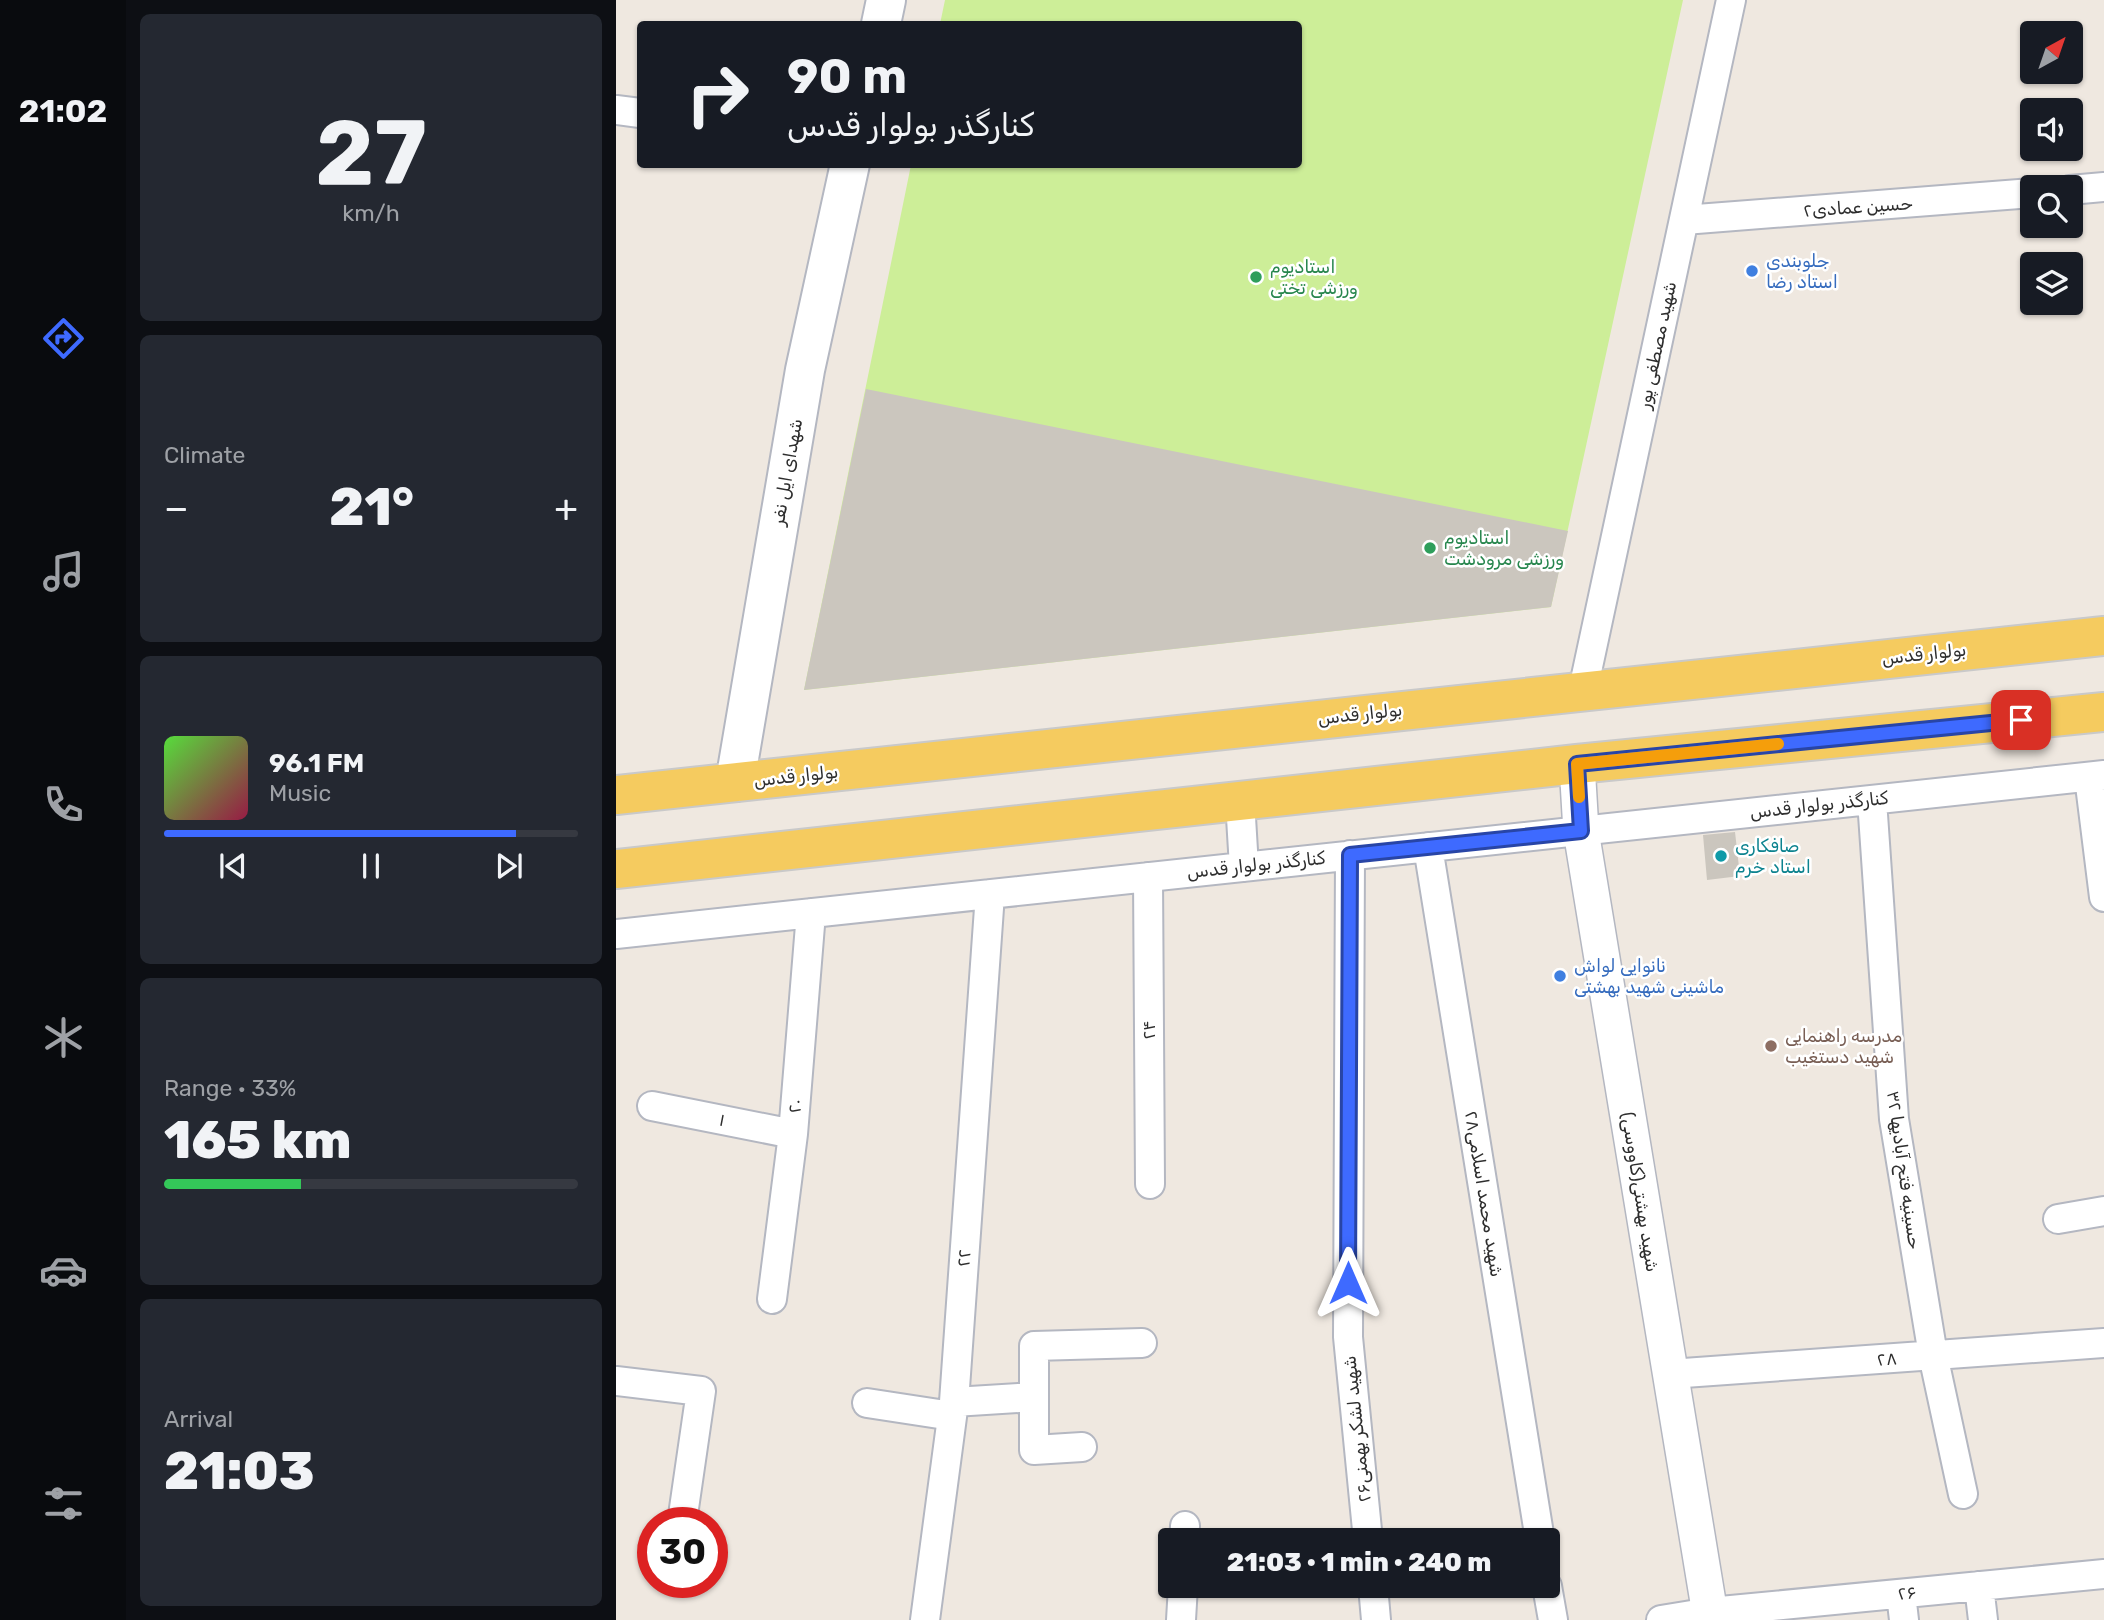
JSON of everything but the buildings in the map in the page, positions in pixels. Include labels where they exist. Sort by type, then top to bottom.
[{"type":"main road","points":[[882,21],[886,0]]},
{"type":"main road","name":"شهدای ایل نفر","points":[[734,782],[805,370],[849,168]]},
{"type":"main road","name":"بولوار قدس","points":[[616,795],[2104,635]]},
{"type":"main road","points":[[616,869],[1577,764],[2104,712]]},
{"type":"street","name":"شهید مصطفی پور","points":[[1583,690],[1731,0]]},
{"type":"street","points":[[616,110],[637,113]]},
{"type":"street","points":[[2083,189],[2104,187]]},
{"type":"street","name":"حسین عمادی۲","points":[[1684,220],[2020,194]]},
{"type":"street","name":"شهید بهشتی(کاووسی)","points":[[1577,764],[1581,831],[1710,1616]]},
{"type":"street","points":[[2096,776],[2104,897]]},
{"type":"street","name":"کنارگذر بولوار قدس","points":[[616,934],[2096,776]]},
{"type":"street","name":"حسینیه فتح آبادیها ۳۲","points":[[1872,800],[1894,1119],[1933,1355],[1963,1494]]},
{"type":"street","points":[[1240,801],[1244,867]]},
{"type":"street","name":"شهید محمد اسلامی۲۸","points":[[1428,847],[1538,1528]]},
{"type":"street","name":"شهید لشکر بهمنی۲۶","points":[[1350,855],[1348,1337],[1367,1528]]},
{"type":"street","name":"۲۴","points":[[1148,877],[1150,1184]]},
{"type":"street","name":"۲۲","points":[[925,1620],[953,1409],[990,894]]},
{"type":"street","name":"۲۰","points":[[772,1298],[793,1134],[811,913]]},
{"type":"street","name":"۱","points":[[652,1106],[793,1134]]},
{"type":"street","points":[[2058,1219],[2104,1211]]},
{"type":"street","points":[[1082,1447],[1034,1450],[1034,1346],[1142,1343]]},
{"type":"street","name":"۲۸","points":[[1670,1374],[2104,1343]]},
{"type":"street","points":[[616,1381],[701,1391],[684,1507]]},
{"type":"street","points":[[867,1403],[953,1409],[1034,1397]]},
{"type":"street","name":"۲۶","points":[[1661,1620],[1902,1607],[1979,1586],[2104,1574]]},
{"type":"street","points":[[1979,1586],[1983,1620]]},
{"type":"street","points":[[1181,1620],[1182,1598]]},
{"type":"street","points":[[1374,1598],[1377,1620]]},
{"type":"street","points":[[1549,1598],[1553,1620]]},
{"type":"green space","name":"استادیوم ورزشی تختی","points":[[945,0],[1683,0],[1551,607],[804,690],[910,168],[1302,168],[1302,21],[941,21]]},
{"type":"slow traffic","points":[[1579,797],[1577,764],[1778,744]]},
{"type":"place","name":"جلوبندی استاد رضا","points":[[1752,271]]},
{"type":"place","name":"استادیوم ورزشی تختی","points":[[1256,277]]},
{"type":"place","name":"استادیوم ورزشی مرودشت","points":[[1430,548]]},
{"type":"place","name":"صافکاری استاد خرم","points":[[1721,856]]},
{"type":"place","name":"نانوایی لواش ماشینی شهید بهشتی","points":[[1560,976]]},
{"type":"place","name":"مدرسه راهنمایی شهید دستغیب","points":[[1771,1046]]},
{"type":"route","points":[[1348,1283],[1350,855],[1581,831],[1577,764],[2021,720]]}]
